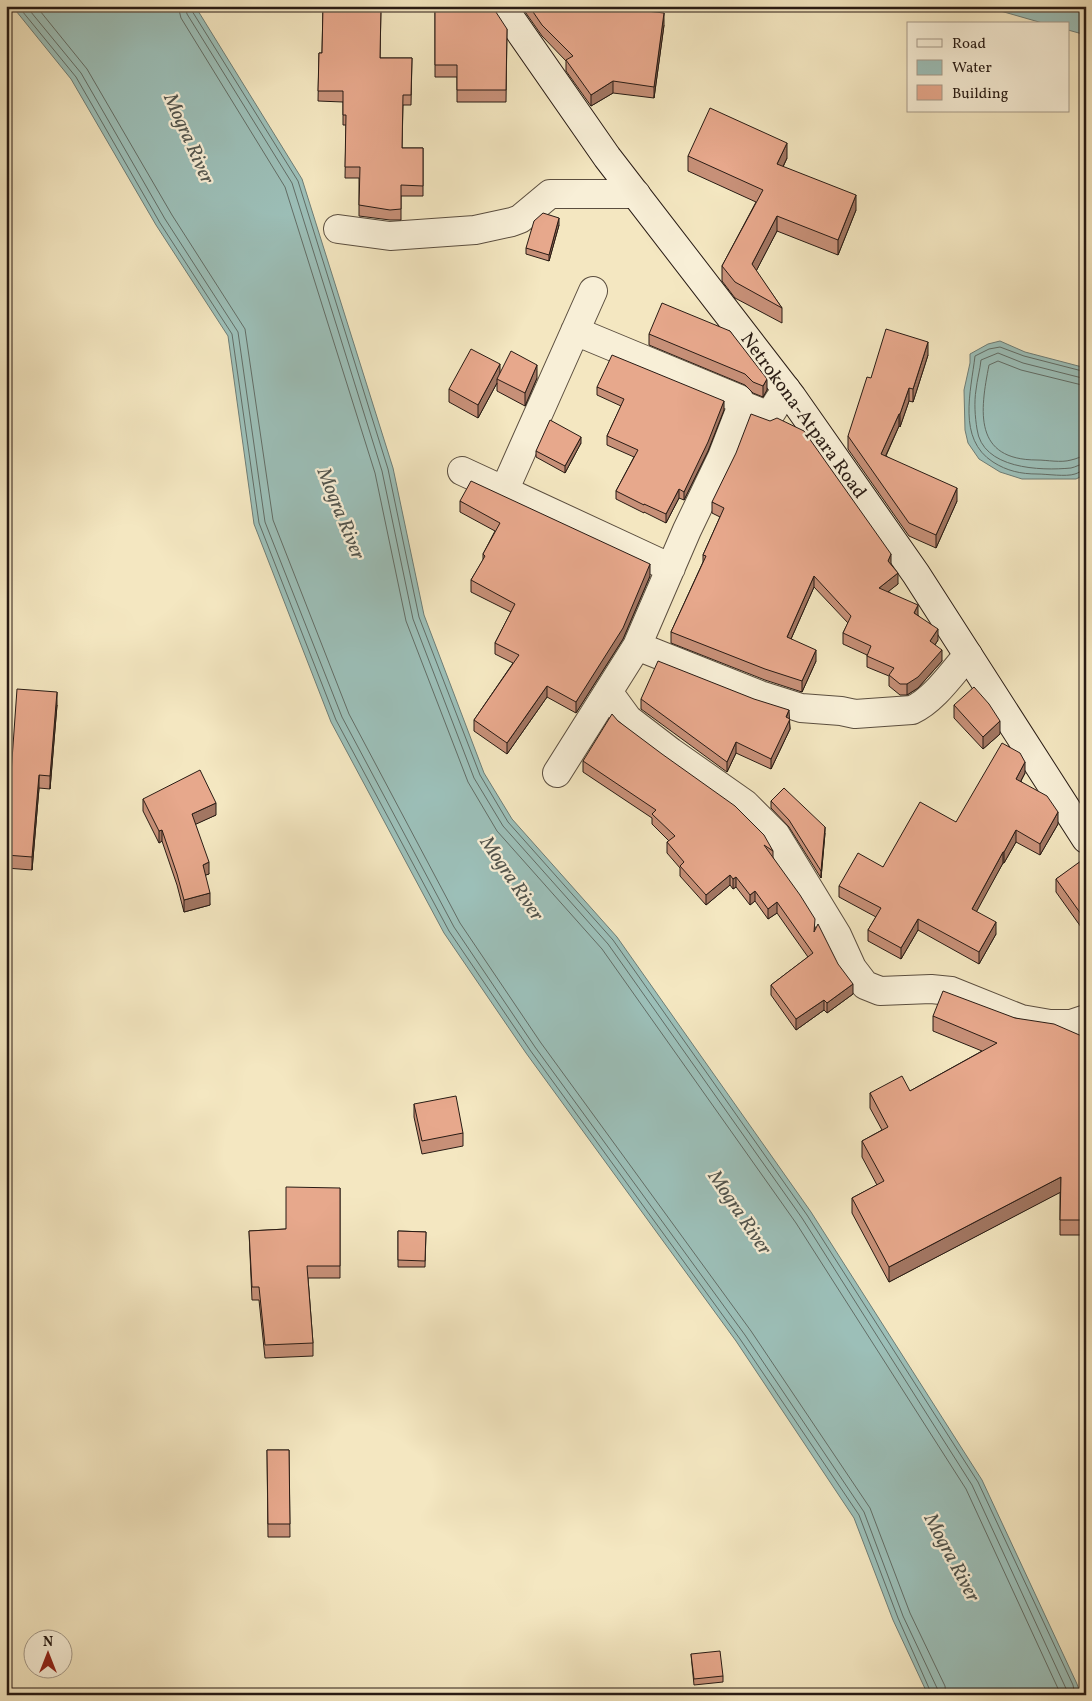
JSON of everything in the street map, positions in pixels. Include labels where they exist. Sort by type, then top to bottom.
[{"type":"street","name":"Netrokona-Atpara Road","points":[[502,6],[607,157],[786,390],[916,574],[1086,839]]},
{"type":"street","points":[[338,229],[390,236],[475,230],[520,219],[550,194],[636,194]]},
{"type":"street","points":[[504,491],[592,291]]},
{"type":"street","points":[[575,331],[739,399],[742,405],[769,416],[786,390]]},
{"type":"street","points":[[557,773],[637,646],[687,530],[722,457],[742,405]]},
{"type":"street","points":[[462,471],[671,568]]},
{"type":"street","points":[[637,646],[760,695],[801,708],[842,710],[855,714],[912,710],[919,707],[935,694],[968,655]]},
{"type":"street","points":[[609,693],[628,719],[745,804],[776,836],[836,935],[852,968],[865,985],[880,991],[931,989],[951,991],[1021,1019],[1050,1024],[1071,1024],[1086,1019]]},
{"type":"water","name":"Mogra River","points":[[12,6],[195,6],[302,179],[393,468],[424,615],[484,773],[512,819],[617,937],[811,1212],[982,1480],[1081,1695],[928,1695],[893,1620],[854,1518],[736,1341],[526,1053],[444,933],[331,722],[254,524],[228,336],[156,225],[71,79]]},
{"type":"water","points":[[983,6],[1086,6],[1086,35],[1070,31],[1070,22],[1039,22]]},
{"type":"water","points":[[1000,341],[1025,352],[1086,368],[1086,474],[1076,479],[1022,479],[1000,472],[979,459],[968,443],[965,430],[964,390],[970,354],[988,344]]},
{"type":"building","points":[[323,6],[381,6],[380,58],[412,58],[411,95],[403,95],[402,148],[423,148],[423,186],[401,185],[401,209],[390,210],[359,205],[360,167],[345,167],[346,115],[343,115],[343,91],[318,91],[319,53],[322,53]]},
{"type":"building","points":[[435,6],[492,6],[507,29],[506,90],[457,90],[457,65],[435,65]]},
{"type":"building","points":[[529,6],[620,6],[620,8],[664,13],[654,87],[613,81],[591,95],[566,60],[573,56],[542,25]]},
{"type":"building","points":[[710,108],[787,143],[777,164],[856,195],[838,240],[777,216],[752,264],[782,308],[735,282],[722,266],[763,190],[688,156]]},
{"type":"building","points":[[543,213],[559,218],[549,255],[526,248],[534,221]]},
{"type":"building","points":[[662,303],[730,331],[767,379],[763,386],[753,382],[745,374],[649,334]]},
{"type":"building","points":[[886,329],[928,342],[913,389],[909,388],[900,414],[881,454],[957,488],[936,535],[909,523],[848,436],[867,377],[871,378]]},
{"type":"building","points":[[471,349],[500,364],[478,405],[449,389]]},
{"type":"building","points":[[511,351],[537,365],[525,393],[497,379]]},
{"type":"building","points":[[612,355],[724,401],[708,442],[684,492],[679,489],[666,514],[616,491],[638,450],[607,436],[624,399],[597,387]]},
{"type":"building","points":[[751,414],[770,421],[777,418],[804,431],[891,554],[888,561],[898,573],[879,588],[918,605],[914,613],[938,629],[930,641],[942,650],[918,677],[907,684],[900,684],[889,675],[894,668],[867,656],[871,646],[843,633],[851,616],[814,576],[787,637],[816,650],[802,681],[765,669],[671,632],[706,556],[703,555],[724,508],[712,502],[736,453]]},
{"type":"building","points":[[550,420],[581,437],[565,466],[536,451]]},
{"type":"building","points":[[471,481],[650,564],[623,628],[576,702],[547,686],[507,743],[474,720],[519,655],[495,643],[515,604],[471,580],[485,556],[483,554],[500,523],[460,501]]},
{"type":"building","points":[[658,661],[754,699],[789,710],[786,717],[790,719],[771,759],[736,742],[727,762],[641,699]]},
{"type":"building","points":[[974,687],[989,704],[1000,721],[983,737],[954,705]]},
{"type":"building","points":[[17,689],[57,692],[50,776],[39,775],[32,857],[6,855],[6,788],[10,788]]},
{"type":"building","points":[[612,714],[618,721],[662,754],[735,806],[764,835],[773,851],[764,845],[815,919],[814,932],[818,924],[838,964],[853,984],[827,1003],[824,1000],[796,1019],[771,985],[813,953],[777,902],[768,909],[755,891],[750,895],[736,877],[733,879],[730,875],[706,895],[680,866],[684,862],[667,842],[675,836],[652,814],[656,810],[583,761]]},
{"type":"building","points":[[1002,743],[1020,753],[1025,762],[1016,779],[1047,796],[1058,812],[1040,844],[1016,830],[1003,852],[972,909],[996,922],[979,952],[918,919],[901,948],[868,930],[881,908],[839,886],[858,853],[883,867],[920,802],[956,822]]},
{"type":"building","points":[[200,770],[216,803],[192,814],[209,862],[203,865],[210,893],[184,900],[162,830],[159,831],[143,799]]},
{"type":"building","points":[[784,788],[825,827],[821,871],[789,820],[771,801]]},
{"type":"building","points":[[1085,858],[1086,860],[1086,921],[1056,879]]},
{"type":"building","points":[[943,991],[1015,1018],[1054,1024],[1084,1037],[1086,1034],[1086,1220],[1060,1220],[1061,1177],[889,1267],[852,1198],[884,1181],[862,1141],[888,1127],[870,1093],[902,1076],[910,1091],[997,1043],[933,1016]]},
{"type":"building","points":[[456,1096],[463,1133],[422,1141],[414,1104]]},
{"type":"building","points":[[286,1187],[340,1188],[340,1266],[307,1266],[313,1343],[265,1345],[259,1287],[252,1287],[249,1231],[286,1229]]},
{"type":"building","points":[[398,1231],[426,1232],[425,1261],[398,1260]]},
{"type":"building","points":[[267,1450],[289,1450],[290,1524],[268,1524]]},
{"type":"building","points":[[720,1651],[723,1676],[694,1679],[691,1654]]}]
